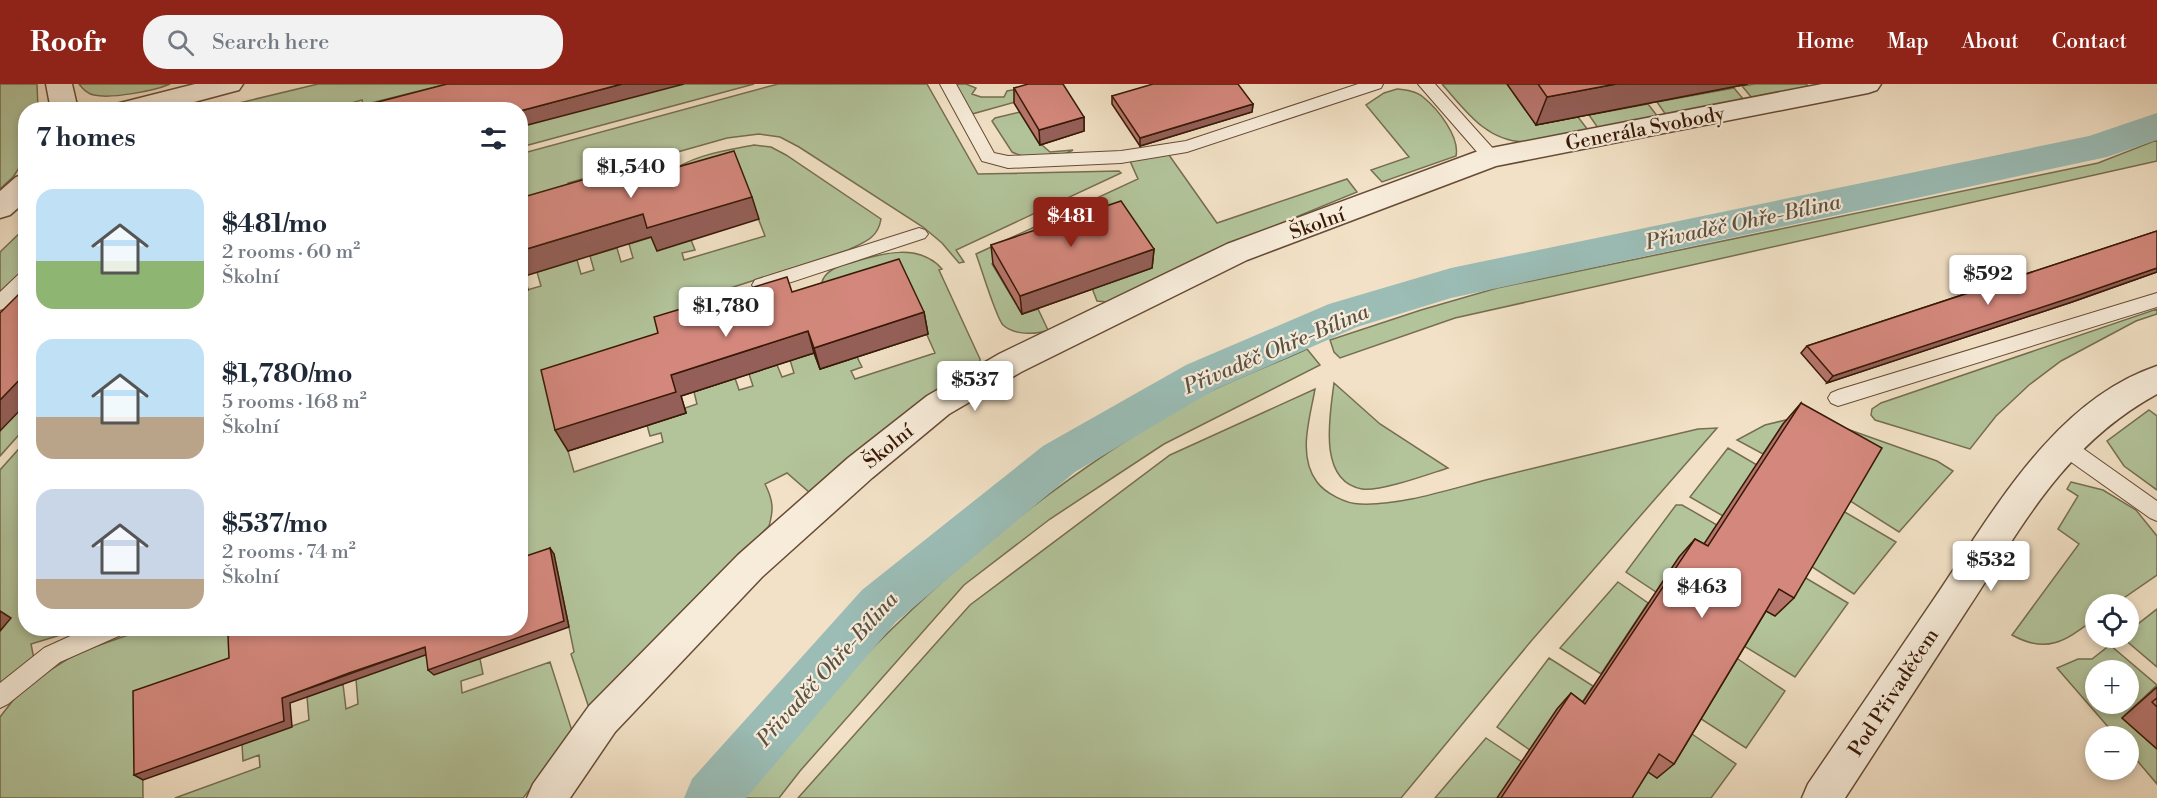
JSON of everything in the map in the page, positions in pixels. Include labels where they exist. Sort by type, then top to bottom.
[{"type":"street","points":[[60,84],[63,102]]},
{"type":"street","points":[[158,102],[230,84]]},
{"type":"street","name":"Generála Svobody","points":[[1491,158],[1868,84]]},
{"type":"street","name":"Školní","points":[[547,798],[602,719],[750,566],[860,468],[938,405],[1010,363],[1237,252],[1491,158]]},
{"type":"street","points":[[0,208],[18,191]]},
{"type":"street","name":"Pod Přivaděčem","points":[[1822,798],[2034,479],[2080,429],[2129,394],[2157,379]]},
{"type":"lane","points":[[948,84],[988,157],[1008,162],[1120,157],[1187,146],[1375,84]]},
{"type":"lane","points":[[1426,84],[1491,158]]},
{"type":"lane","points":[[742,291],[919,234]]},
{"type":"lane","points":[[0,303],[18,286]]},
{"type":"lane","points":[[1838,398],[2157,300]]},
{"type":"lane","points":[[2064,446],[2157,512]]},
{"type":"lane","points":[[0,697],[52,655],[95,636]]},
{"type":"green space","points":[[0,84],[37,84],[38,102],[18,102],[18,170],[0,189]]},
{"type":"green space","points":[[79,84],[170,84],[132,94],[101,96],[90,93]]},
{"type":"green space","points":[[318,84],[447,84],[375,102],[362,102],[362,100],[355,102],[243,102]]},
{"type":"green space","points":[[485,84],[754,84],[528,145],[528,102],[416,102]]},
{"type":"green space","points":[[778,84],[927,84],[978,174],[1119,171],[1121,173],[956,250],[964,262],[959,263],[942,243],[923,227],[780,137],[759,134],[727,138],[568,183],[572,194],[528,220],[528,152]]},
{"type":"green space","points":[[954,84],[966,84],[976,88],[972,94],[981,97],[1004,97],[1007,91],[1046,84],[1058,90],[972,114]]},
{"type":"green space","points":[[1442,84],[1507,84],[1536,125],[1578,117],[1588,130],[1524,142],[1498,136],[1468,114]]},
{"type":"green space","points":[[1806,84],[1810,88],[1752,98],[1742,86]]},
{"type":"green space","points":[[1734,88],[1744,100],[1666,115],[1657,102]]},
{"type":"green space","points":[[1397,89],[1417,93],[1435,109],[1447,124],[1455,140],[1456,156],[1382,182],[1371,170],[1409,157],[1366,105],[1384,93]]},
{"type":"green space","points":[[1648,104],[1658,117],[1598,128],[1589,115]]},
{"type":"green space","points":[[1020,112],[1042,145],[1050,152],[1073,150],[1060,155],[1043,157],[1019,155],[1012,152],[992,121],[995,118]]},
{"type":"green space","points":[[2157,140],[2157,161],[1455,318],[1340,358],[1334,352],[1330,340],[1497,288],[2098,163]]},
{"type":"green space","points":[[754,145],[771,147],[881,219],[877,231],[870,239],[848,250],[721,291],[725,303],[568,451],[574,472],[663,442],[661,433],[650,436],[647,425],[686,413],[685,408],[697,404],[694,392],[735,378],[739,390],[753,386],[749,374],[777,365],[782,377],[794,373],[790,360],[814,353],[820,369],[857,357],[862,367],[851,371],[855,379],[935,353],[903,281],[819,299],[822,281],[831,270],[865,259],[888,253],[912,253],[933,261],[942,269],[939,270],[980,359],[979,366],[809,492],[787,473],[765,484],[772,505],[769,526],[671,625],[591,714],[571,654],[574,652],[554,554],[528,563],[528,290],[541,286],[537,272],[577,260],[581,274],[594,270],[590,256],[617,248],[621,262],[633,258],[629,244],[652,237],[657,250],[691,240],[695,250],[682,253],[684,260],[765,236],[741,174],[668,174],[687,162]]},
{"type":"green space","points":[[1169,155],[1217,223],[1347,179],[1357,192],[1245,238],[1107,302],[1097,301],[1092,288],[1120,220],[992,264],[1022,314],[1038,309],[1048,330],[1025,333],[1013,331],[1003,325],[976,254],[1138,179],[1130,161]]},
{"type":"green space","points":[[18,235],[18,276],[0,294],[0,252]]},
{"type":"green space","points":[[18,295],[18,436],[0,456],[0,313]]},
{"type":"green space","points":[[2157,309],[2157,314],[2136,321],[2061,361],[2029,385],[1996,416],[1970,449],[1875,420],[1871,415],[1872,409],[1881,403]]},
{"type":"green space","points":[[1307,349],[1320,365],[1164,444],[1050,519],[964,585],[800,771],[779,798],[743,798],[851,670],[930,593],[1013,522],[1102,457],[1195,399]]},
{"type":"green space","points":[[1334,383],[1380,424],[1448,468],[1380,488],[1362,489],[1348,483],[1338,474],[1332,460],[1329,428]]},
{"type":"green space","points":[[1315,389],[1306,449],[1311,472],[1317,482],[1330,494],[1354,504],[1376,504],[1427,496],[1698,429],[1717,428],[1532,640],[1401,798],[798,798],[970,605],[1170,455]]},
{"type":"green space","points":[[2149,410],[2157,416],[2157,490],[2124,466],[2107,441]]},
{"type":"green space","points":[[1794,418],[1819,419],[1937,461],[1953,471],[1899,532],[1844,497],[1783,424],[1763,454],[1737,440],[1765,425]]},
{"type":"green space","points":[[1728,448],[1757,465],[1723,516],[1690,497]]},
{"type":"green space","points":[[18,450],[18,636],[57,636],[31,644],[34,659],[0,685],[0,631],[10,618],[0,615],[0,470]]},
{"type":"green space","points":[[2071,482],[2103,490],[2136,510],[2157,536],[2157,575],[2129,594],[2085,594],[2085,626],[2065,639],[2036,644],[2012,635],[2079,544],[2058,529],[2078,496],[2067,489]]},
{"type":"green space","points":[[1676,505],[1682,505],[1717,525],[1691,565],[1679,558],[1656,592],[1626,572]]},
{"type":"green space","points":[[1838,508],[1896,542],[1854,594],[1806,563]]},
{"type":"green space","points":[[1799,574],[1848,603],[1795,677],[1739,643],[1761,607]]},
{"type":"green space","points":[[1618,582],[1648,603],[1601,674],[1560,648]]},
{"type":"green space","points":[[2157,609],[2157,667],[2135,648],[2139,648],[2139,623]]},
{"type":"green space","points":[[125,636],[267,636],[237,664],[142,697],[143,798],[0,798],[0,717],[18,694],[36,679],[77,653]]},
{"type":"green space","points":[[2106,648],[2114,648],[2128,660],[2085,660],[2085,700],[2057,668],[2078,659],[2092,659]]},
{"type":"green space","points":[[431,653],[480,659],[483,674],[461,681],[462,693],[550,662],[573,734],[523,798],[175,798],[260,767],[259,755],[243,761],[242,744],[309,720],[307,697],[343,684],[346,709],[358,704],[356,679]]},
{"type":"green space","points":[[1732,655],[1785,691],[1746,748],[1695,715]]},
{"type":"green space","points":[[1549,658],[1593,686],[1571,719],[1530,750],[1497,727]]},
{"type":"green space","points":[[2139,670],[2157,685],[2139,702]]},
{"type":"green space","points":[[2097,714],[2126,714],[2122,718],[2131,726],[2107,726]]},
{"type":"green space","points":[[1686,730],[1736,764],[1711,798],[1624,798],[1642,768],[1657,778]]},
{"type":"green space","points":[[2139,733],[2157,749],[2157,784],[2139,763]]},
{"type":"green space","points":[[1486,738],[1522,762],[1498,798],[1435,798]]},
{"type":"building","points":[[447,84],[622,84],[528,109],[528,102],[378,102]]},
{"type":"building","points":[[1028,84],[1063,84],[1084,117],[1039,130],[1014,88]]},
{"type":"building","points":[[1153,84],[1238,84],[1253,104],[1140,138],[1112,96]]},
{"type":"building","points":[[1538,84],[1616,84],[1547,97]]},
{"type":"building","points":[[734,151],[752,197],[647,228],[643,214],[528,249],[528,196],[627,167],[632,180]]},
{"type":"building","points":[[1121,201],[1154,249],[1020,296],[991,245]]},
{"type":"building","points":[[2157,231],[2157,268],[1833,376],[1807,346]]},
{"type":"building","points":[[899,259],[924,312],[814,348],[808,331],[671,375],[676,392],[555,430],[541,370],[658,333],[654,317],[787,277],[792,292]]},
{"type":"building","points":[[18,295],[18,381],[0,400],[0,313]]},
{"type":"building","points":[[1801,403],[1882,448],[1794,598],[1779,589],[1674,764],[1659,754],[1632,798],[1501,798],[1571,693],[1585,704],[1695,539],[1708,546]]},
{"type":"building","points":[[550,548],[564,621],[528,634],[528,555]]},
{"type":"building","points":[[228,636],[522,636],[428,670],[425,647],[349,673],[282,698],[284,721],[134,775],[133,691],[229,658]]},
{"type":"waterway","name":"Přivaděč Ohře-Bílina","points":[[711,798],[879,606],[1059,459],[1201,377],[1344,315],[1451,283],[2094,148],[2157,126]]}]
